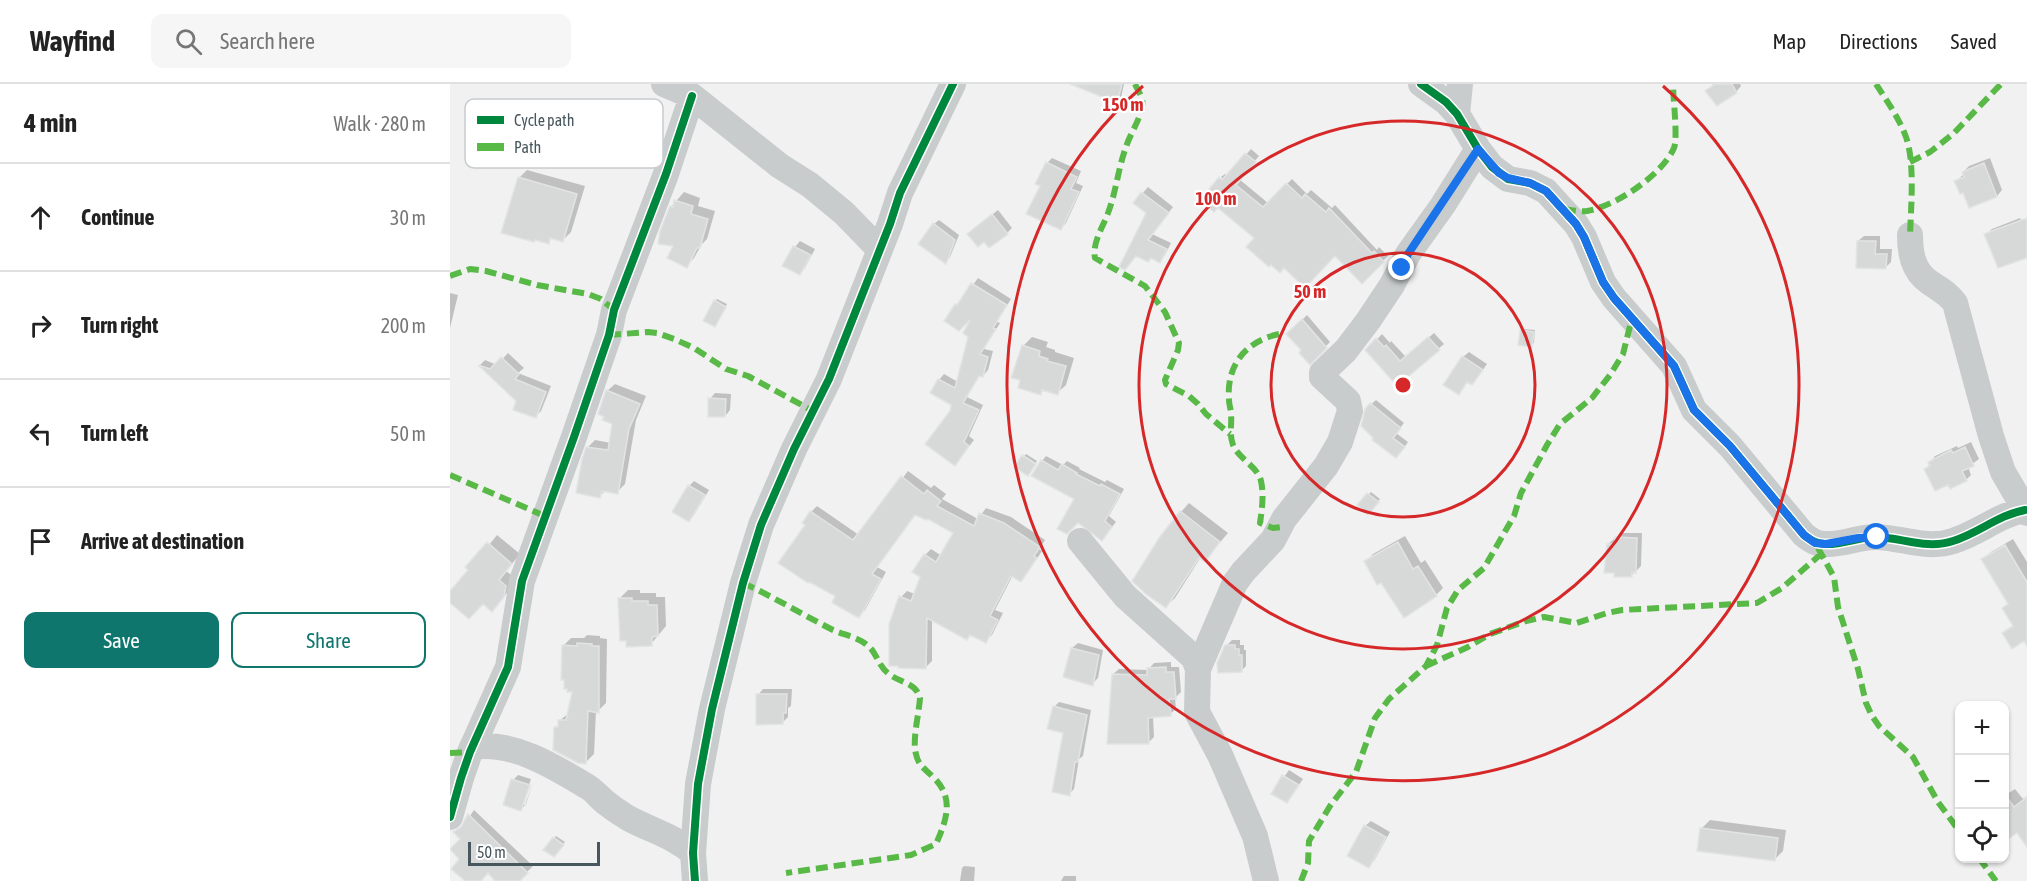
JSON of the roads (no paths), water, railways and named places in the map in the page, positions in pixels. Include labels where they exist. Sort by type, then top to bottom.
[{"type":"street","points":[[664,84],[693,96],[780,166],[810,185],[844,213],[879,249]]},
{"type":"street","points":[[695,881],[693,853],[698,784],[712,709],[743,583],[760,525],[829,379],[900,193],[953,84]]},
{"type":"street","points":[[1421,84],[1446,102],[1457,114],[1478,149],[1499,173],[1546,191],[1570,217],[1584,237],[1603,282],[1614,298],[1674,366],[1694,410],[1730,446],[1804,535],[1815,543],[1839,543],[1858,538],[1877,537],[1917,544],[1952,542],[2010,513],[2026,511],[2003,472],[1955,303],[1949,295],[1920,274],[1910,250],[1910,235]]},
{"type":"street","points":[[1457,114],[1460,84]]},
{"type":"street","points":[[450,817],[472,747],[508,667],[522,581],[609,335],[614,310],[693,96]]},
{"type":"street","points":[[1198,669],[1235,583],[1273,540],[1284,519],[1326,466],[1340,442],[1350,411],[1348,401],[1322,377],[1323,373],[1346,350],[1368,321],[1392,285],[1408,254],[1478,149]]},
{"type":"street","points":[[1080,541],[1125,596],[1194,658],[1198,669],[1197,712],[1220,755],[1255,836],[1266,881]]},
{"type":"street","points":[[472,747],[490,745],[531,755],[590,788],[608,805],[630,819],[681,843],[693,853]]}]
